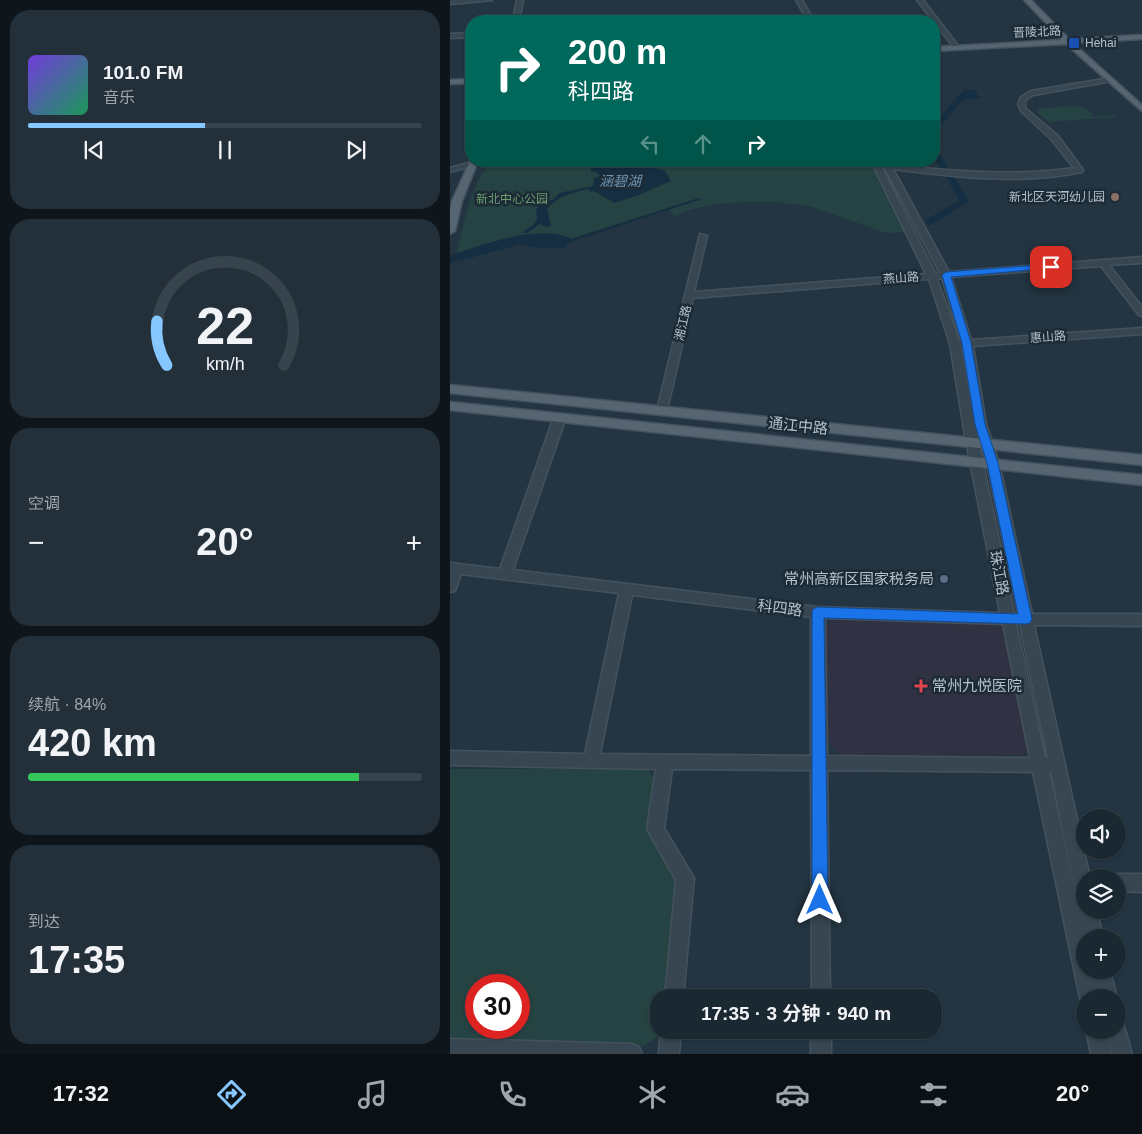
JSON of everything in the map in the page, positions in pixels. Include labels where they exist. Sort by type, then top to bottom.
[{"type":"main road","points":[[1027,0],[1142,102]]},
{"type":"main road","points":[[1036,0],[1074,43],[1142,109]]},
{"type":"main road","name":"晋陵北路","points":[[940,51],[1142,39]]},
{"type":"main road","name":"晋陵北路","points":[[940,50],[1074,43]]},
{"type":"main road","points":[[450,81],[465,80]]},
{"type":"main road","points":[[450,210],[468,167]]},
{"type":"main road","points":[[450,230],[469,167]]},
{"type":"main road","name":"通江中路","points":[[450,389],[972,441],[1142,460]]},
{"type":"main road","name":"通江中路","points":[[450,406],[1142,480]]},
{"type":"street","points":[[450,2],[489,0]]},
{"type":"street","points":[[518,15],[522,0]]},
{"type":"street","points":[[521,15],[522,0]]},
{"type":"street","points":[[794,0],[801,15]]},
{"type":"street","points":[[799,0],[807,15]]},
{"type":"street","points":[[920,0],[932,15]]},
{"type":"street","points":[[940,26],[957,48]]},
{"type":"street","points":[[450,36],[465,35]]},
{"type":"street","points":[[917,167],[979,174],[1056,174],[1079,170],[1055,138],[1023,110],[1020,104],[1023,98],[1031,93],[1110,80]]},
{"type":"street","points":[[450,170],[465,164]]},
{"type":"street","name":"珠江路","points":[[883,167],[946,275],[967,343],[980,424],[992,463],[1080,869]]},
{"type":"street","name":"珠江路","points":[[883,167],[932,276],[955,344],[972,441],[1008,618],[1087,989]]},
{"type":"street","name":"湘江路","points":[[662,410],[703,236]]},
{"type":"street","name":"燕山路","points":[[690,295],[1142,260]]},
{"type":"street","points":[[1103,263],[1142,313]]},
{"type":"street","name":"惠山路","points":[[955,344],[1142,332]]},
{"type":"street","points":[[505,574],[560,417]]},
{"type":"street","points":[[450,587],[454,568]]},
{"type":"street","name":"科四路","points":[[454,568],[818,612],[1026,619],[1142,620]]},
{"type":"street","points":[[591,761],[626,590]]},
{"type":"street","points":[[818,612],[821,989]]},
{"type":"street","points":[[450,758],[665,762],[1057,764]]},
{"type":"street","points":[[665,762],[655,829],[685,878],[675,989]]},
{"type":"street","points":[[1064,882],[1076,885]]},
{"type":"street","points":[[1126,883],[1142,883]]},
{"type":"street","points":[[668,1054],[670,1039]]},
{"type":"street","points":[[821,1039],[821,1054]]},
{"type":"street","points":[[1098,1039],[1101,1054]]},
{"type":"street","points":[[1118,1039],[1122,1054]]},
{"type":"street","points":[[450,1049],[531,1053],[632,1054]]},
{"type":"shaded area","name":"常州九悦医院","points":[[835,617],[994,622],[1005,630],[1030,747],[1021,755],[839,755],[827,742],[825,625]]},
{"type":"green space","points":[[1075,106],[1089,110],[1093,117],[1115,115],[1117,117],[1048,122],[1038,113],[1038,110],[1044,108]]},
{"type":"green space","name":"新北中心公园","points":[[488,167],[869,167],[874,170],[906,232],[886,233],[809,206],[774,202],[716,204],[692,209],[674,216],[670,209],[700,200],[699,198],[571,239],[560,235],[531,235],[515,237],[457,253],[470,201],[481,175]]},
{"type":"green space","points":[[450,769],[648,769],[656,782],[649,829],[680,880],[670,989],[650,989],[650,1039],[654,1039],[643,1046],[450,1041]]},
{"type":"water","points":[[965,89],[975,90],[978,96],[981,97],[963,100],[940,127],[940,116]]},
{"type":"water","points":[[940,155],[968,199],[967,203],[929,226],[926,220],[958,201],[958,197],[940,167]]},
{"type":"water","name":"涵碧湖","points":[[651,167],[665,171],[671,181],[639,195],[614,203],[587,189],[570,194],[555,201],[547,209],[551,226],[547,227],[540,224],[527,233],[522,233],[536,222],[536,210],[539,206],[554,199],[559,193],[593,186],[594,178],[600,176],[596,172],[591,172],[591,168],[584,168]]},
{"type":"water","points":[[699,198],[701,199],[568,243],[564,248],[540,248],[516,244],[512,247],[450,263],[450,256],[477,246],[511,237],[544,233],[571,239]]},
{"type":"place","name":"Hehai","points":[[1074,43]]},
{"type":"place","name":"新北区天河幼儿园","points":[[1115,197]]},
{"type":"place","name":"常州高新区国家税务局","points":[[944,579]]},
{"type":"place","name":"常州九悦医院","points":[[921,686]]},
{"type":"route","points":[[820,900],[818,612],[1026,619],[992,463],[980,424],[967,343],[946,275],[1051,267]]}]
